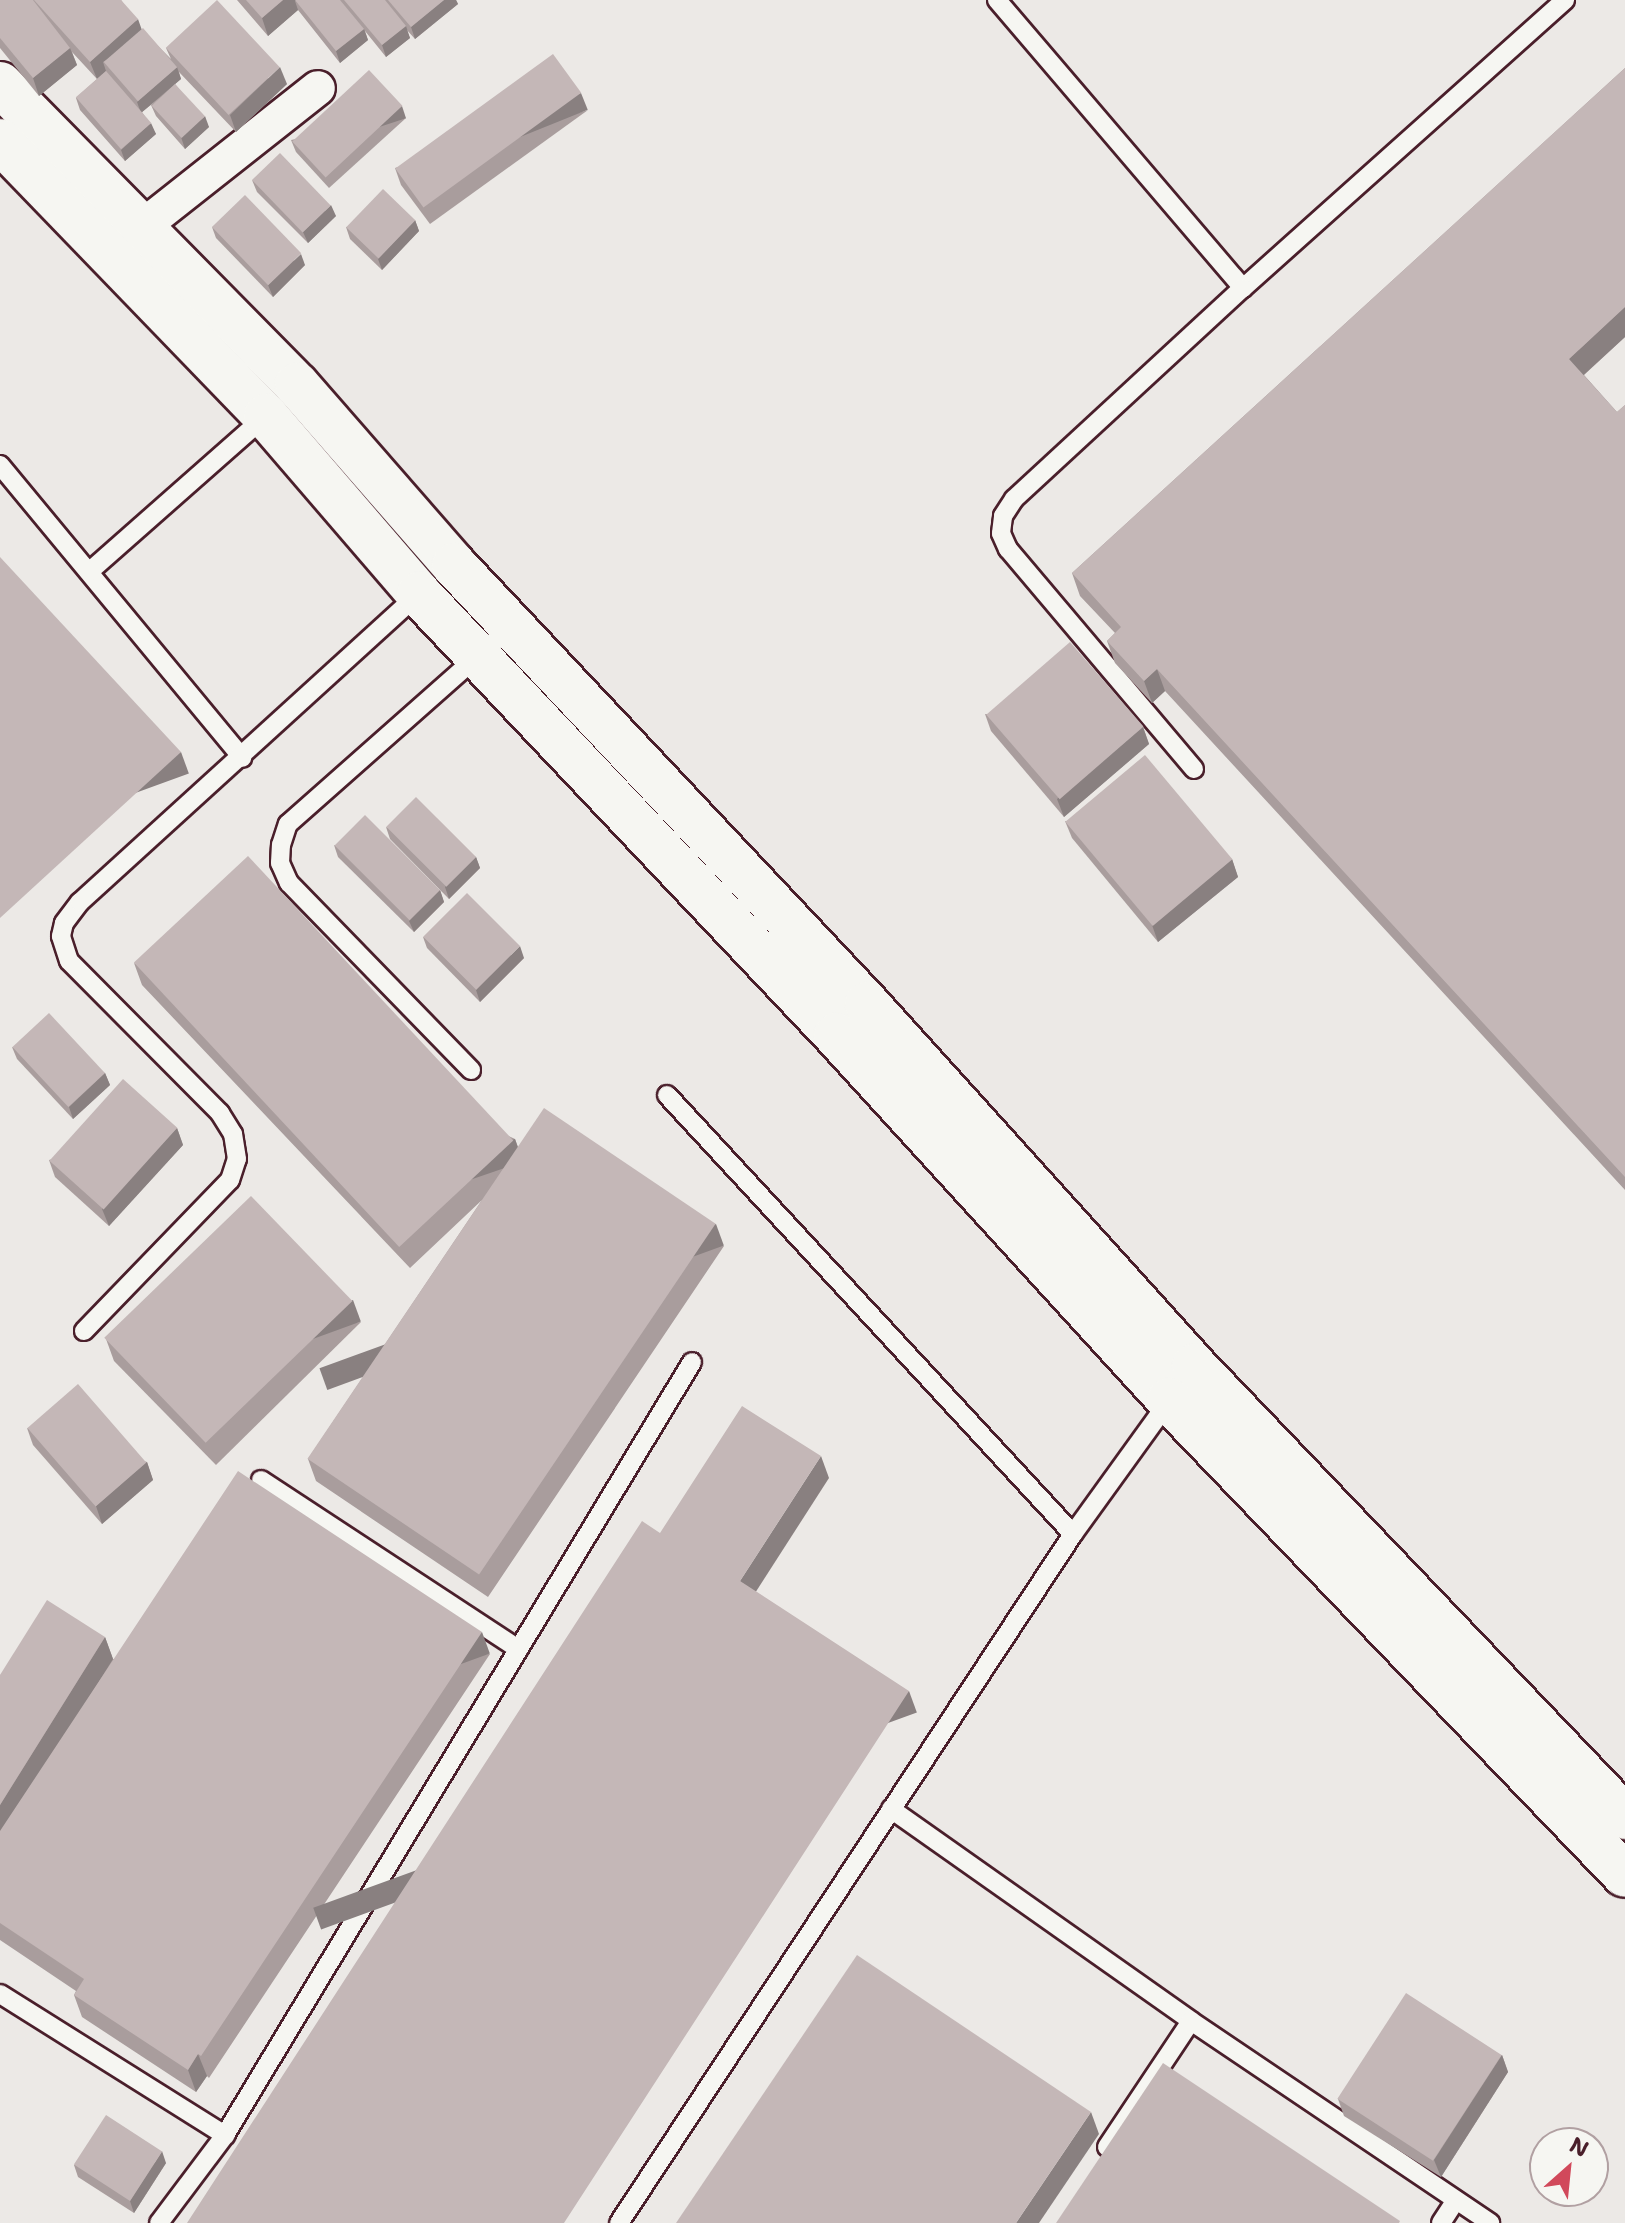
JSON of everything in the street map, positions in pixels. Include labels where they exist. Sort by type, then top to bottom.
[{"type":"street","points":[[0,84],[297,385],[437,580],[480,654],[1182,1383],[1625,1817]]},
{"type":"street","points":[[142,227],[318,88]]},
{"type":"street","points":[[0,141],[266,416],[437,580],[513,625],[867,1004],[1182,1383],[1625,1875]]},
{"type":"lane","points":[[997,0],[1243,288]]},
{"type":"lane","points":[[1194,769],[1008,549],[1001,533],[1003,516],[1014,499],[1243,288],[1565,0]]},
{"type":"lane","points":[[90,571],[266,416]]},
{"type":"lane","points":[[0,465],[242,758]]},
{"type":"lane","points":[[84,1331],[230,1180],[237,1159],[233,1134],[220,1113],[69,961],[61,936],[64,923],[80,902],[437,580]]},
{"type":"lane","points":[[471,1070],[289,883],[280,863],[288,824],[513,625]]},
{"type":"lane","points":[[667,1095],[1073,1534]]},
{"type":"lane","points":[[159,2223],[225,2135],[692,1362]]},
{"type":"lane","points":[[619,2223],[1073,1534],[1182,1383]]},
{"type":"lane","points":[[261,1480],[518,1649]]},
{"type":"lane","points":[[891,1809],[1191,2021],[1490,2223]]},
{"type":"lane","points":[[0,1994],[225,2135]]},
{"type":"lane","points":[[1098,2160],[1191,2021]]},
{"type":"lane","points":[[1441,2223],[1456,2200]]},
{"type":"building","points":[[0,0],[33,0],[70,48],[33,78],[0,38]]},
{"type":"building","points":[[34,0],[121,0],[138,19],[90,62]]},
{"type":"building","points":[[217,0],[280,67],[229,115],[166,48]]},
{"type":"building","points":[[246,0],[283,0],[262,18]]},
{"type":"building","points":[[295,0],[340,0],[364,29],[336,51]]},
{"type":"building","points":[[344,0],[385,0],[406,26],[382,45]]},
{"type":"building","points":[[388,0],[444,0],[411,27]]},
{"type":"building","points":[[143,28],[177,67],[138,101],[104,62]]},
{"type":"building","points":[[553,54],[581,93],[423,207],[395,169]]},
{"type":"building","points":[[1625,68],[1625,307],[1569,359],[1617,412],[1625,405],[1625,1177],[1157,669],[1144,681],[1107,641],[1121,627],[1072,573]]},
{"type":"building","points":[[369,70],[402,106],[326,177],[292,142]]},
{"type":"building","points":[[106,71],[151,123],[121,149],[76,97]]},
{"type":"building","points":[[175,84],[205,116],[182,138],[152,106]]},
{"type":"building","points":[[280,153],[331,206],[303,233],[252,180]]},
{"type":"building","points":[[383,189],[415,220],[379,258],[346,227]]},
{"type":"building","points":[[245,195],[301,253],[268,285],[212,227]]},
{"type":"building","points":[[0,557],[181,752],[0,918]]},
{"type":"building","points":[[1070,642],[1143,727],[1060,799],[986,715]]},
{"type":"building","points":[[1145,755],[1232,859],[1153,926],[1065,822]]},
{"type":"building","points":[[416,797],[476,857],[446,887],[386,827]]},
{"type":"building","points":[[365,815],[440,890],[410,920],[335,845]]},
{"type":"building","points":[[248,856],[513,1140],[399,1247],[134,962]]},
{"type":"building","points":[[467,893],[520,946],[476,990],[423,937]]},
{"type":"building","points":[[49,1013],[105,1073],[68,1107],[12,1047]]},
{"type":"building","points":[[123,1079],[177,1128],[104,1210],[49,1161]]},
{"type":"building","points":[[544,1108],[716,1224],[479,1574],[307,1459]]},
{"type":"building","points":[[251,1196],[352,1301],[206,1443],[104,1338]]},
{"type":"building","points":[[78,1384],[146,1462],[96,1506],[27,1428]]},
{"type":"building","points":[[742,1406],[821,1456],[740,1581],[909,1691],[564,2223],[187,2223],[642,1521],[660,1533]]},
{"type":"building","points":[[238,1471],[482,1632],[201,2056],[198,2054],[188,2070],[74,1995],[84,1979],[0,1923],[0,1831]]},
{"type":"building","points":[[47,1600],[105,1637],[0,1805],[0,1675]]},
{"type":"building","points":[[857,1955],[1091,2112],[1016,2223],[676,2223]]},
{"type":"building","points":[[1406,1993],[1502,2055],[1433,2161],[1337,2099]]},
{"type":"building","points":[[1163,2063],[1400,2221],[1399,2223],[1056,2223]]},
{"type":"building","points":[[106,2115],[162,2151],[130,2201],[74,2164]]}]
